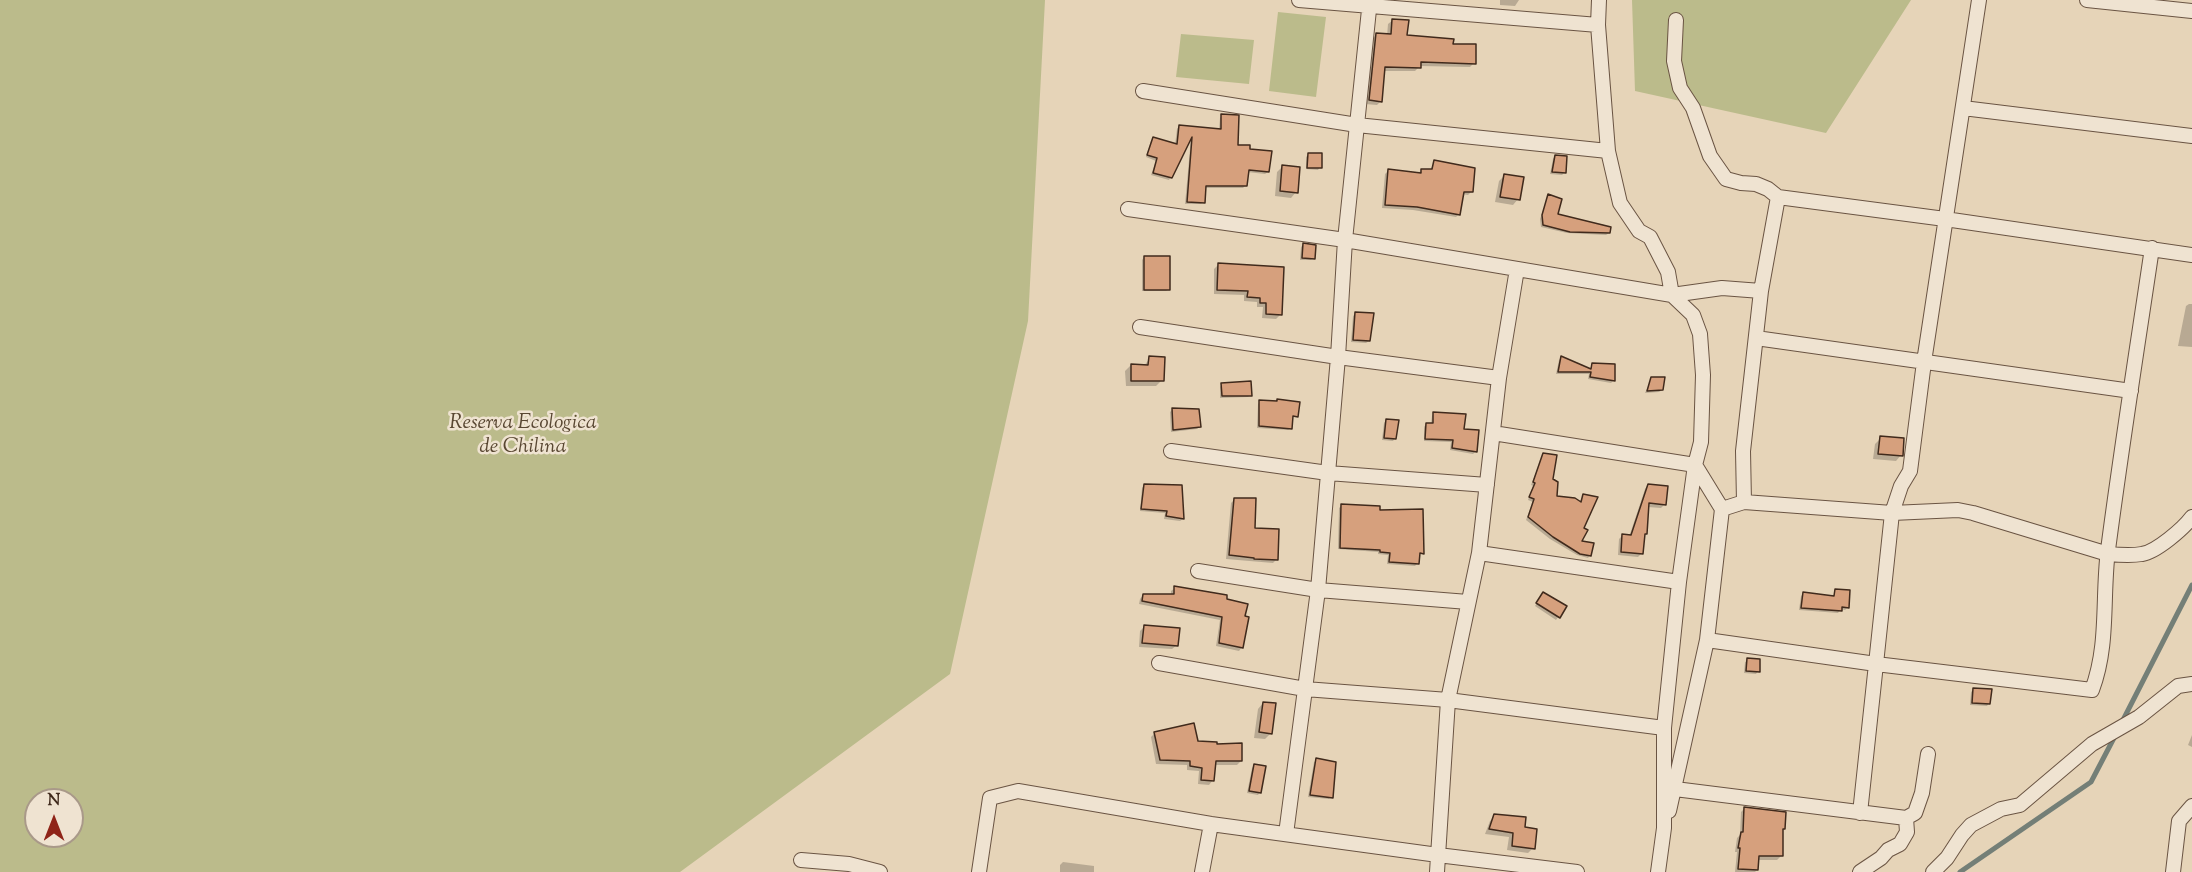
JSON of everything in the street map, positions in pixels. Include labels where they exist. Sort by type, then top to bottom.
[{"type":"street","points":[[1299,0],[1369,3],[1598,25]]},
{"type":"street","points":[[1599,0],[1598,25],[1608,152],[1620,203],[1639,231],[1650,237],[1658,250],[1668,272],[1672,295],[1693,315],[1700,334],[1703,375],[1701,442],[1695,465],[1679,582],[1664,728],[1664,828],[1658,872]]},
{"type":"street","points":[[1860,813],[1892,513],[1901,486],[1910,471],[1924,362],[1979,0]]},
{"type":"street","points":[[2087,0],[2192,11]]},
{"type":"street","points":[[1286,834],[1318,590],[1338,357],[1345,240],[1369,3]]},
{"type":"street","points":[[1676,20],[1674,61],[1680,88],[1693,108],[1710,156],[1726,179],[1756,184],[1779,197],[2192,255]]},
{"type":"street","points":[[1143,91],[1357,125],[1608,152]]},
{"type":"street","points":[[1963,108],[2192,136]]},
{"type":"street","points":[[1744,502],[1743,451],[1761,291],[1779,197]]},
{"type":"street","points":[[1128,209],[1345,240],[1672,295],[1722,288],[1761,291]]},
{"type":"street","points":[[1707,640],[1876,664],[2092,690],[2098,672],[2104,636],[2108,554],[2152,248]]},
{"type":"street","points":[[1437,872],[1448,700],[1479,553],[1499,378],[1517,269]]},
{"type":"street","points":[[1140,327],[1338,357],[1499,378]]},
{"type":"street","points":[[1756,338],[2131,391]]},
{"type":"street","points":[[1493,433],[1695,465],[1722,509],[1707,640],[1675,789],[1664,828]]},
{"type":"street","points":[[1171,451],[1328,473],[1487,485]]},
{"type":"street","points":[[1722,509],[1744,502],[1892,513],[1958,510],[2108,554],[2144,554],[2185,525],[2192,517]]},
{"type":"street","points":[[1479,553],[1679,582]]},
{"type":"street","points":[[1198,572],[1318,590],[1468,603]]},
{"type":"street","points":[[1159,663],[1305,689],[1448,700],[1664,728]]},
{"type":"street","points":[[1933,872],[1947,858],[1971,825],[2001,809],[2020,805],[2092,744],[2139,717],[2178,686],[2192,684]]},
{"type":"street","points":[[1675,789],[1906,818],[1915,813],[1922,793],[1928,754]]},
{"type":"street","points":[[979,872],[990,798],[1018,791],[1211,824],[1577,872]]},
{"type":"street","points":[[2173,872],[2192,806]]},
{"type":"street","points":[[1860,872],[1881,858],[1888,850],[1900,844],[1907,832],[1906,818]]},
{"type":"street","points":[[1202,872],[1211,824]]},
{"type":"street","points":[[801,860],[849,864],[880,872]]},
{"type":"green space","name":"Reserva Ecologica de Chilina","points":[[0,0],[1045,0],[1028,321],[950,674],[680,872],[0,872]]},
{"type":"green space","points":[[1632,0],[1911,0],[1826,133],[1635,91]]},
{"type":"green space","points":[[1278,12],[1326,17],[1316,97],[1269,91]]},
{"type":"green space","points":[[1181,34],[1254,40],[1249,84],[1176,77]]},
{"type":"building","points":[[1392,19],[1409,20],[1407,35],[1454,39],[1453,44],[1476,44],[1476,64],[1421,62],[1421,68],[1385,67],[1382,102],[1369,100],[1376,33],[1391,34]]},
{"type":"building","points":[[1221,114],[1239,115],[1238,145],[1250,145],[1250,149],[1272,151],[1269,172],[1249,170],[1247,186],[1206,186],[1205,203],[1187,202],[1192,137],[1172,178],[1153,173],[1157,158],[1147,155],[1153,137],[1177,144],[1179,125],[1221,129]]},
{"type":"building","points":[[1308,153],[1322,153],[1322,168],[1307,168]]},
{"type":"building","points":[[1555,155],[1567,156],[1566,173],[1552,172]]},
{"type":"building","points":[[1434,160],[1475,168],[1473,192],[1464,192],[1460,215],[1417,207],[1385,205],[1388,169],[1421,173],[1421,169],[1432,169]]},
{"type":"building","points":[[1282,165],[1300,167],[1298,193],[1280,191]]},
{"type":"building","points":[[1504,174],[1524,177],[1520,200],[1500,197]]},
{"type":"building","points":[[1548,194],[1562,199],[1558,214],[1611,227],[1610,233],[1570,232],[1543,225],[1542,215]]},
{"type":"building","points":[[1303,243],[1316,245],[1315,259],[1302,258]]},
{"type":"building","points":[[1144,256],[1170,256],[1170,290],[1144,290]]},
{"type":"building","points":[[1218,263],[1284,267],[1282,315],[1266,314],[1266,303],[1260,303],[1260,298],[1247,297],[1248,291],[1217,290]]},
{"type":"building","points":[[1355,312],[1374,313],[1370,341],[1353,340]]},
{"type":"building","points":[[1149,356],[1165,357],[1164,381],[1131,381],[1131,364],[1148,365]]},
{"type":"building","points":[[1561,356],[1591,369],[1592,363],[1615,364],[1615,381],[1590,377],[1591,372],[1558,372]]},
{"type":"building","points":[[1651,377],[1665,377],[1663,390],[1647,391]]},
{"type":"building","points":[[1251,381],[1252,396],[1222,396],[1221,383]]},
{"type":"building","points":[[1277,399],[1300,402],[1298,417],[1293,416],[1292,429],[1259,426],[1259,400],[1277,401]]},
{"type":"building","points":[[1172,408],[1199,409],[1201,427],[1173,430]]},
{"type":"building","points":[[1433,412],[1466,414],[1464,429],[1479,430],[1477,452],[1452,448],[1453,440],[1425,439],[1426,423],[1433,423]]},
{"type":"building","points":[[1386,419],[1399,420],[1396,439],[1384,438]]},
{"type":"building","points":[[1880,436],[1904,438],[1903,456],[1878,454]]},
{"type":"building","points":[[1543,453],[1557,455],[1553,479],[1558,482],[1557,496],[1575,498],[1581,502],[1583,494],[1598,497],[1584,528],[1588,530],[1582,541],[1594,543],[1591,556],[1580,554],[1553,537],[1528,517],[1534,499],[1529,497]]},
{"type":"building","points":[[1144,484],[1182,485],[1184,519],[1166,516],[1167,511],[1141,509]]},
{"type":"building","points":[[1648,484],[1668,486],[1666,505],[1649,503],[1643,554],[1621,552],[1622,534],[1631,535]]},
{"type":"building","points":[[1234,498],[1256,498],[1255,528],[1279,529],[1278,560],[1229,555]]},
{"type":"building","points":[[1341,504],[1380,506],[1380,510],[1423,509],[1424,554],[1420,553],[1419,564],[1389,562],[1390,553],[1380,552],[1380,550],[1340,548]]},
{"type":"building","points":[[1174,586],[1227,595],[1227,599],[1248,604],[1245,616],[1249,617],[1243,648],[1219,643],[1222,617],[1142,601],[1143,594],[1174,594]]},
{"type":"building","points":[[1835,589],[1850,590],[1849,608],[1842,607],[1842,611],[1801,608],[1803,592],[1834,596]]},
{"type":"building","points":[[1543,592],[1567,606],[1560,618],[1536,603]]},
{"type":"building","points":[[1144,625],[1180,628],[1178,646],[1142,643]]},
{"type":"building","points":[[1747,658],[1760,659],[1760,672],[1746,671]]},
{"type":"building","points":[[1973,688],[1992,689],[1990,704],[1972,703]]},
{"type":"building","points":[[1263,702],[1276,703],[1272,734],[1259,732]]},
{"type":"building","points":[[1194,723],[1198,741],[1217,742],[1217,744],[1242,743],[1242,761],[1216,761],[1214,781],[1201,780],[1202,768],[1190,766],[1190,761],[1160,760],[1154,732]]},
{"type":"building","points":[[1316,758],[1336,762],[1333,798],[1310,795]]},
{"type":"building","points":[[1254,764],[1266,766],[1261,793],[1249,791]]},
{"type":"building","points":[[1744,807],[1786,812],[1785,829],[1783,829],[1783,856],[1759,856],[1758,870],[1738,869],[1740,848],[1738,848],[1741,832],[1743,832]]},
{"type":"building","points":[[1494,814],[1526,817],[1525,827],[1537,829],[1535,849],[1512,846],[1513,833],[1489,829]]},
{"type":"waterway","points":[[2122,722],[2192,585]]},
{"type":"waterway","points":[[1960,872],[2091,782],[2115,736]]}]
